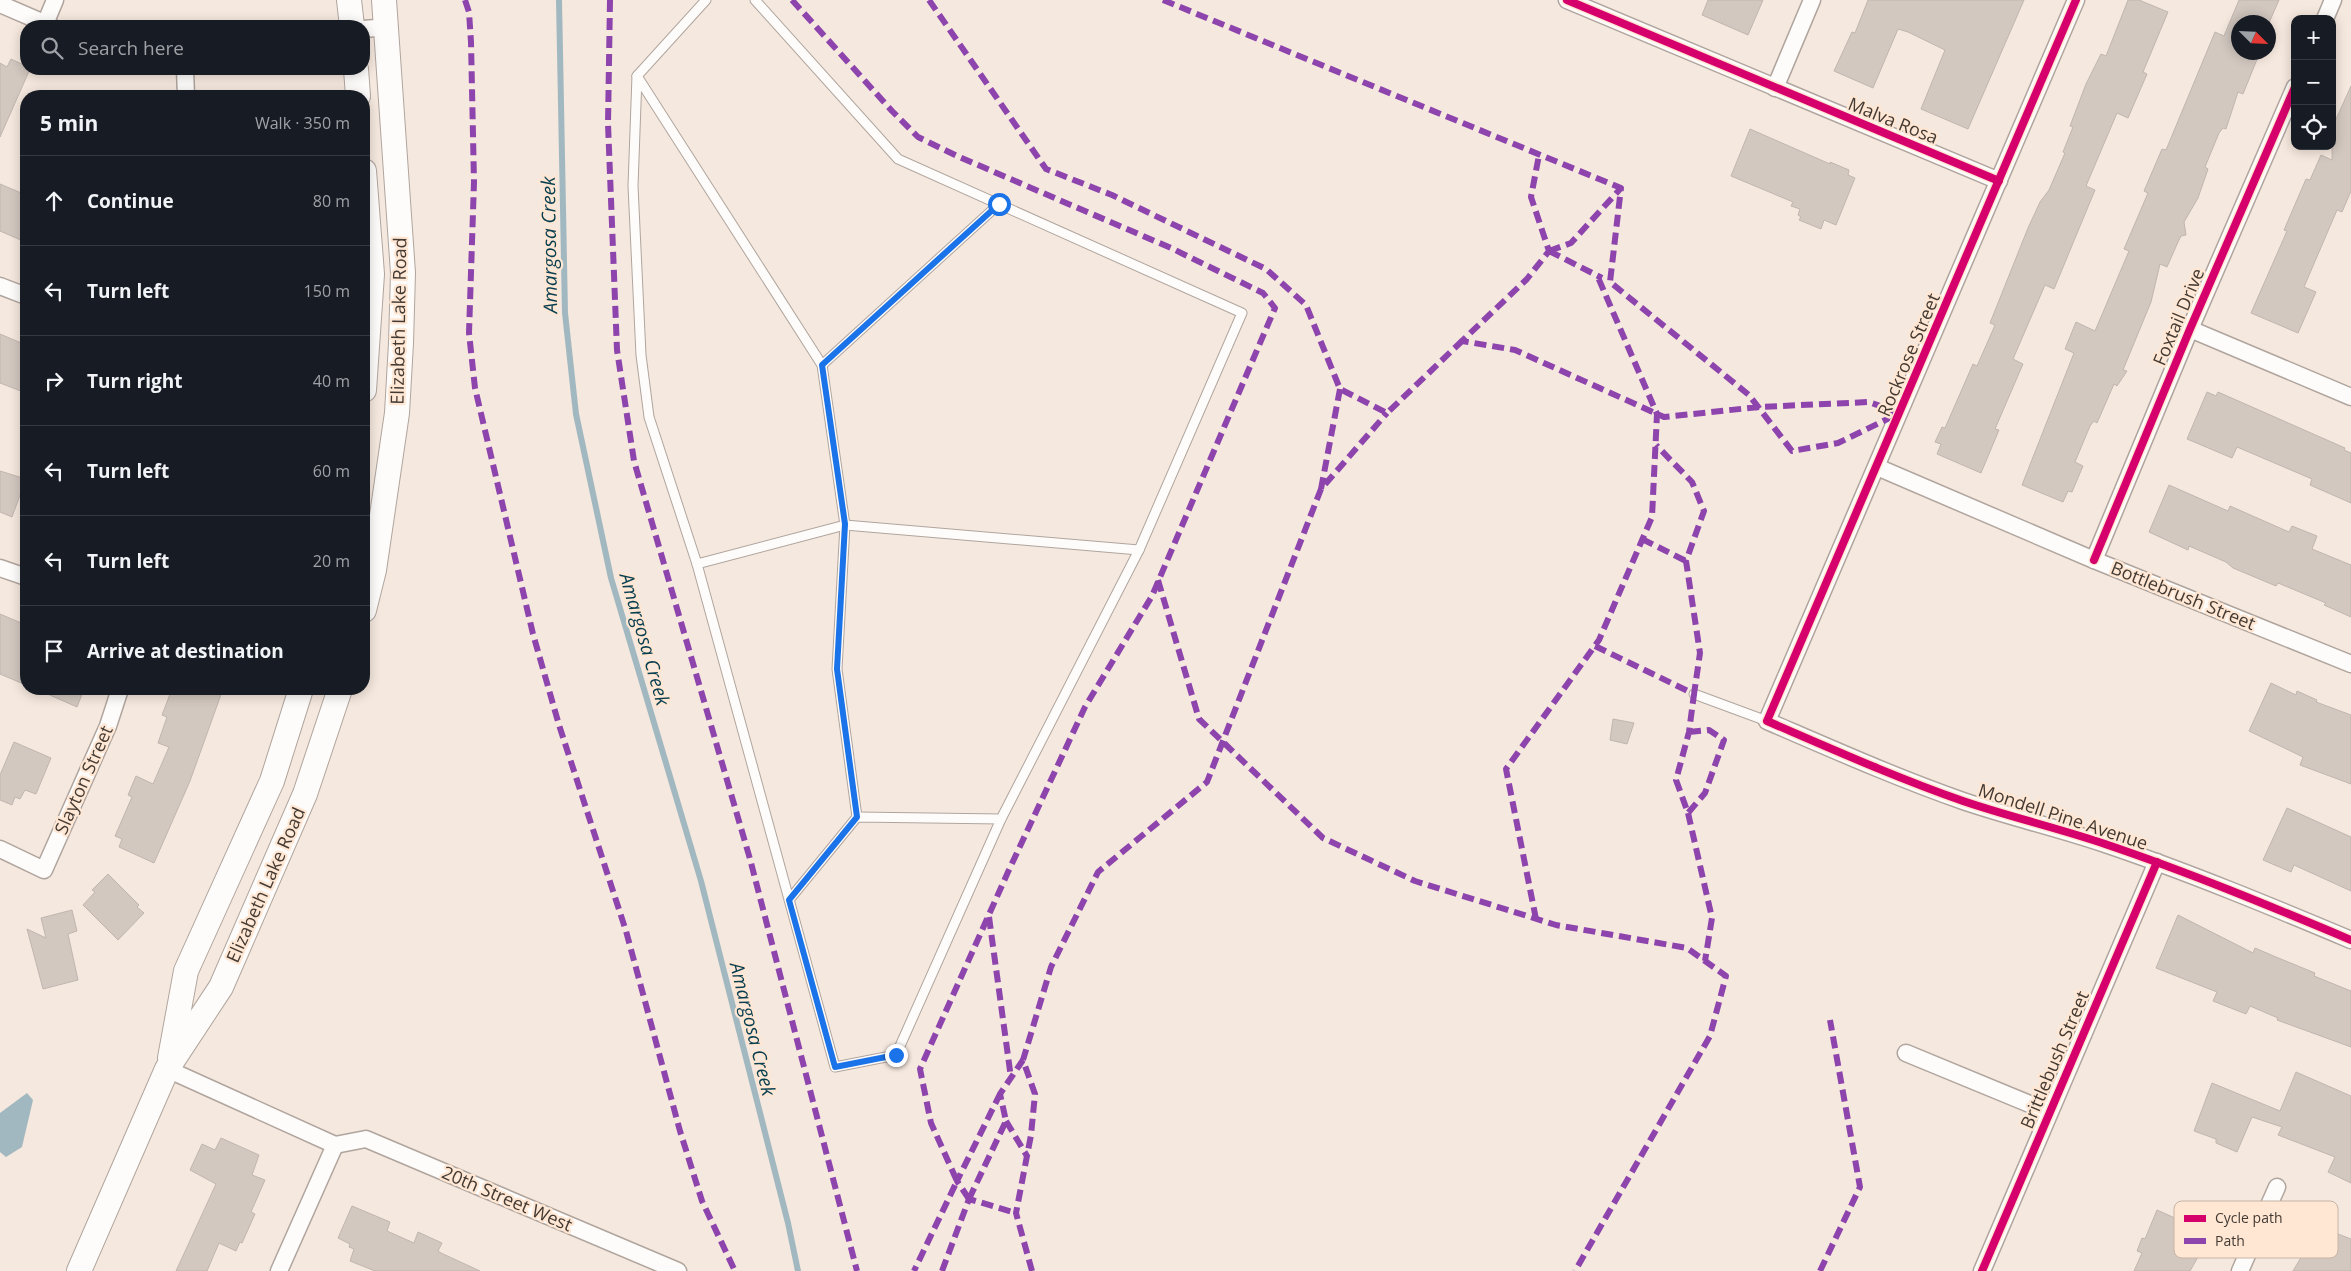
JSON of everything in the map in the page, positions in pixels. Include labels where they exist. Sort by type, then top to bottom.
[{"type":"main road","points":[[349,0],[351,20]]},
{"type":"main road","name":"Elizabeth Lake Road","points":[[370,586],[397,413],[403,273],[384,0]]},
{"type":"main road","points":[[356,75],[358,90]]},
{"type":"main road","name":"Elizabeth Lake Road","points":[[370,248],[372,274],[370,303]]},
{"type":"main road","name":"Elizabeth Lake Road","points":[[167,1069],[186,971],[272,781],[299,695]]},
{"type":"main road","name":"Elizabeth Lake Road","points":[[79,1271],[167,1069],[220,988],[306,794],[338,695]]},
{"type":"street","points":[[49,20],[55,0]]},
{"type":"street","name":"Malva Rosa","points":[[1567,0],[1999,181]]},
{"type":"street","points":[[1775,88],[1812,0]]},
{"type":"street","name":"Rockrose Street","points":[[1768,721],[2076,0]]},
{"type":"street","points":[[2327,15],[2333,0]]},
{"type":"street","points":[[0,4],[37,20]]},
{"type":"street","points":[[370,28],[387,27]]},
{"type":"street","points":[[185,75],[186,90]]},
{"type":"street","name":"Foxtail Drive","points":[[2094,560],[2190,329],[2291,96]]},
{"type":"street","points":[[0,286],[20,294]]},
{"type":"street","points":[[2190,329],[2351,397]]},
{"type":"street","name":"Bottlebrush Street","points":[[1878,467],[2094,560],[2351,664]]},
{"type":"street","points":[[0,568],[20,575]]},
{"type":"street","name":"Slayton Street","points":[[0,849],[44,870],[108,726],[118,695]]},
{"type":"street","name":"Mondell Pine Avenue","points":[[1768,721],[1899,777],[1964,801],[2104,843],[2157,862],[2237,892],[2351,940]]},
{"type":"street","name":"Brittlebush Street","points":[[1982,1271],[2157,862]]},
{"type":"street","points":[[1906,1052],[2049,1112]]},
{"type":"street","points":[[167,1069],[335,1145],[279,1271]]},
{"type":"street","name":"20th Street West","points":[[335,1145],[366,1138],[678,1271]]},
{"type":"street","points":[[2271,1201],[2277,1187]]},
{"type":"street","points":[[2240,1271],[2246,1258]]},
{"type":"lane","points":[[706,0],[637,76],[633,186],[640,355],[649,417],[696,564],[835,1067],[896,1055],[1001,819],[1139,550],[1242,314],[898,159],[755,0]]},
{"type":"lane","points":[[637,76],[822,365],[845,524],[837,669],[857,817],[789,900]]},
{"type":"lane","points":[[822,365],[999,204]]},
{"type":"lane","points":[[696,564],[845,524],[1139,550]]},
{"type":"lane","points":[[1694,694],[1768,721]]},
{"type":"lane","points":[[857,817],[1001,819]]},
{"type":"water","points":[[27,1093],[33,1100],[22,1147],[6,1157],[0,1152],[0,1113]]},
{"type":"building","points":[[1708,0],[1763,0],[1748,35],[1702,15]]},
{"type":"building","points":[[1868,0],[2024,0],[1968,129],[1921,109],[1945,50],[1908,32],[1898,29],[1873,88],[1834,71],[1852,32],[1855,33]]},
{"type":"building","points":[[2128,0],[2139,0],[2168,12],[2143,72],[2147,74],[2128,118],[2117,113],[2086,186],[2095,190],[2054,289],[2045,285],[2013,359],[2023,364],[1995,429],[1999,430],[1981,473],[1937,454],[1941,444],[1935,442],[1942,427],[1945,428],[1973,364],[1977,366],[1992,332],[1995,325],[1990,323],[2028,228],[2040,202],[2049,190],[2065,153],[2063,152],[2073,127],[2070,126],[2086,84],[2101,54],[2106,56]]},
{"type":"building","points":[[2239,0],[2279,0],[2272,15],[2233,15]]},
{"type":"building","points":[[2231,19],[2231,60],[2257,60],[2243,94],[2238,92],[2226,129],[2223,128],[2219,133],[2205,167],[2208,169],[2198,198],[2184,222],[2186,235],[2181,236],[2167,267],[2160,264],[2151,302],[2123,370],[2127,371],[2117,386],[2114,384],[2097,423],[2094,421],[2090,426],[2075,462],[2083,466],[2072,492],[2068,491],[2063,502],[2022,485],[2074,353],[2065,349],[2076,322],[2095,331],[2129,251],[2124,249],[2148,193],[2144,191],[2162,149],[2166,150],[2215,32],[2224,36]]},
{"type":"building","points":[[11,59],[20,63],[20,75],[27,75],[0,137],[0,63],[7,67]]},
{"type":"building","points":[[2351,86],[2351,191],[2342,212],[2337,210],[2304,287],[2316,292],[2298,333],[2251,313],[2287,231],[2284,230],[2306,179],[2310,180],[2321,155],[2332,160],[2332,150],[2336,150],[2336,119]]},
{"type":"building","points":[[1750,129],[1830,164],[1830,162],[1849,170],[1848,175],[1855,178],[1836,225],[1824,220],[1821,229],[1799,220],[1801,217],[1798,215],[1800,209],[1791,206],[1793,202],[1731,176]]},
{"type":"building","points":[[0,184],[20,192],[20,240],[0,231]]},
{"type":"building","points":[[0,334],[20,342],[20,391],[0,383]]},
{"type":"building","points":[[2207,392],[2216,396],[2218,392],[2345,448],[2344,450],[2351,453],[2351,503],[2310,485],[2312,479],[2237,447],[2232,458],[2187,439]]},
{"type":"building","points":[[0,471],[20,477],[20,495],[12,517],[0,512]]},
{"type":"building","points":[[2169,485],[2228,511],[2230,506],[2289,532],[2292,526],[2317,536],[2312,549],[2351,565],[2351,617],[2324,605],[2326,603],[2278,583],[2276,586],[2233,568],[2226,562],[2189,546],[2188,550],[2149,532]]},
{"type":"building","points":[[0,614],[20,622],[20,682],[0,674]]},
{"type":"building","points":[[2271,683],[2296,695],[2297,691],[2317,700],[2316,702],[2351,715],[2351,784],[2300,765],[2303,757],[2249,731]]},
{"type":"building","points":[[50,695],[82,695],[77,707]]},
{"type":"building","points":[[170,695],[221,695],[190,781],[154,863],[119,847],[122,839],[115,836],[132,797],[128,795],[136,776],[153,784],[169,747],[158,743],[167,717],[162,715]]},
{"type":"building","points":[[1613,719],[1634,723],[1627,744],[1610,740]]},
{"type":"building","points":[[14,742],[51,758],[36,794],[25,790],[20,799],[15,797],[12,805],[0,800],[0,775]]},
{"type":"building","points":[[2287,808],[2351,837],[2351,891],[2294,865],[2291,872],[2263,860]]},
{"type":"building","points":[[108,874],[139,905],[137,907],[144,913],[118,940],[83,905],[95,892],[92,890]]},
{"type":"building","points":[[72,910],[77,931],[68,934],[78,980],[43,989],[27,929],[46,938],[41,918]]},
{"type":"building","points":[[2178,915],[2253,953],[2255,948],[2315,973],[2314,976],[2351,991],[2351,1047],[2277,1020],[2278,1018],[2250,1006],[2246,1014],[2213,1001],[2217,992],[2156,968]]},
{"type":"building","points":[[2296,1072],[2351,1096],[2351,1183],[2328,1172],[2335,1157],[2278,1135],[2282,1127],[2252,1117],[2237,1152],[2216,1143],[2216,1139],[2194,1131],[2212,1083],[2280,1111]]},
{"type":"building","points":[[221,1138],[259,1155],[252,1175],[265,1180],[251,1212],[255,1214],[242,1243],[240,1242],[236,1251],[219,1243],[207,1271],[176,1271],[216,1184],[190,1170],[202,1144],[215,1150]]},
{"type":"building","points":[[352,1206],[390,1222],[387,1231],[414,1243],[418,1232],[442,1243],[438,1251],[480,1271],[375,1271],[350,1261],[354,1249],[349,1247],[350,1244],[338,1238]]},
{"type":"building","points":[[2157,1210],[2174,1218],[2174,1258],[2197,1258],[2190,1271],[2134,1271],[2142,1253],[2137,1251],[2142,1238],[2145,1239]]},
{"type":"building","points":[[2338,1234],[2351,1239],[2351,1271],[2293,1271],[2301,1258],[2338,1258]]},
{"type":"waterway","name":"Amargosa Creek","points":[[559,0],[565,313],[576,414],[611,578],[701,881],[788,1223],[798,1271]]},
{"type":"marked path","points":[[465,0],[469,12],[471,42],[474,182],[469,333],[475,388],[533,634],[559,725],[626,931],[680,1131],[702,1201],[735,1271]]},
{"type":"marked path","points":[[610,0],[608,124],[617,350],[634,461],[750,859],[857,1271]]},
{"type":"marked path","points":[[792,0],[892,111],[918,137],[957,156],[1171,248],[1263,293],[1275,308],[1152,596],[1085,707],[1008,872],[920,1069],[931,1123],[957,1181],[914,1271]]},
{"type":"marked path","points":[[929,0],[1046,169],[1112,195],[1266,269],[1306,305],[1340,389],[1387,413],[1462,341]]},
{"type":"marked path","points":[[1163,0],[1621,188],[1610,282],[1749,395],[1792,451],[1838,443],[1900,413],[1869,402],[1759,407],[1664,417],[1515,350],[1462,341],[1527,279],[1549,251],[1531,197],[1539,155]]},
{"type":"marked path","points":[[1549,251],[1571,243],[1621,188]]},
{"type":"marked path","points":[[1549,251],[1602,278]]},
{"type":"marked path","points":[[1536,919],[1506,769],[1599,640],[1652,517],[1657,414],[1597,275]]},
{"type":"marked path","points":[[1340,389],[1321,489],[1387,413]]},
{"type":"marked path","points":[[1595,646],[1694,694],[1700,653],[1686,561],[1704,511],[1692,482],[1656,445]]},
{"type":"marked path","points":[[1032,1271],[1016,1213],[1031,1135],[1035,1094],[1023,1060],[1051,967],[1098,872],[1207,782],[1321,489]]},
{"type":"marked path","points":[[1642,539],[1686,561]]},
{"type":"marked path","points":[[1158,580],[1199,719],[1323,838],[1415,881],[1556,925],[1687,948],[1726,976],[1710,1036],[1575,1271]]},
{"type":"marked path","points":[[1689,732],[1709,730],[1724,740],[1705,793],[1688,813],[1676,780],[1689,732],[1694,694]]},
{"type":"marked path","points":[[1688,813],[1712,918],[1705,961]]},
{"type":"marked path","points":[[989,917],[1011,1078]]},
{"type":"marked path","points":[[1820,1271],[1860,1187],[1830,1020]]},
{"type":"marked path","points":[[969,1199],[1006,1121],[1000,1094],[1023,1060]]},
{"type":"marked path","points":[[969,1199],[957,1181],[1000,1094]]},
{"type":"marked path","points":[[1006,1121],[1027,1156]]},
{"type":"marked path","points":[[942,1271],[969,1199],[1016,1213]]},
{"type":"cycle path","points":[[1567,0],[1999,181]]},
{"type":"cycle path","points":[[2076,0],[1767,721],[1938,792],[1981,807],[2087,838],[2167,866],[2351,940]]},
{"type":"cycle path","points":[[2094,560],[2190,329],[2291,96]]},
{"type":"cycle path","points":[[1982,1271],[2157,862]]},
{"type":"route","points":[[896,1055],[835,1067],[789,900],[857,817],[837,669],[845,524],[822,365],[999,204]]}]
